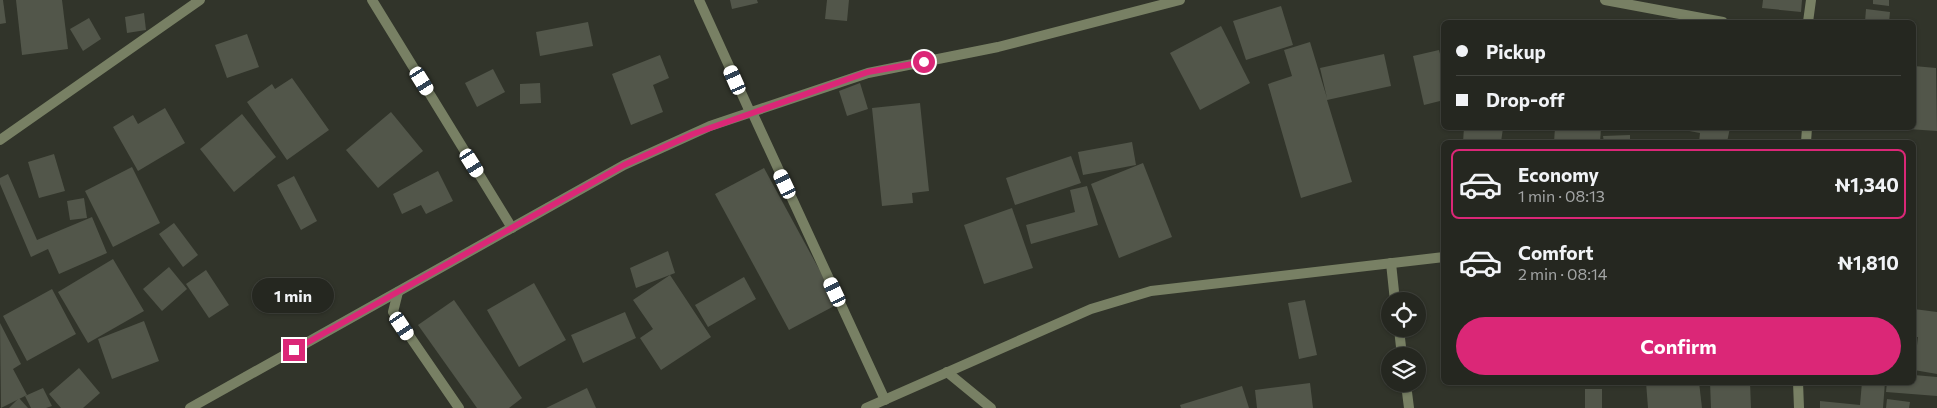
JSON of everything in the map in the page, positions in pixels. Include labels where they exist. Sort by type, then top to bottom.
[{"type":"street","points":[[0,140],[200,0]]},
{"type":"street","points":[[372,0],[512,228]]},
{"type":"street","points":[[699,0],[885,400]]},
{"type":"street","points":[[190,408],[624,165],[710,126],[868,72],[1015,43],[1180,0]]},
{"type":"street","points":[[1605,0],[1712,20]]},
{"type":"street","points":[[1808,20],[1811,0]]},
{"type":"street","points":[[866,408],[1091,309],[1151,291],[1441,257]]},
{"type":"street","points":[[1390,263],[1394,292]]},
{"type":"street","points":[[398,292],[393,312],[459,408]]},
{"type":"street","points":[[947,372],[991,408]]},
{"type":"street","points":[[1798,385],[1799,408]]},
{"type":"street","points":[[1407,392],[1409,408]]},
{"type":"building","points":[[0,0],[3,0],[6,23],[0,24]]},
{"type":"building","points":[[16,0],[62,0],[68,49],[22,55]]},
{"type":"building","points":[[730,0],[757,0],[758,3],[732,9]]},
{"type":"building","points":[[827,0],[849,0],[847,21],[825,19]]},
{"type":"building","points":[[1763,0],[1802,0],[1801,12],[1762,8]]},
{"type":"building","points":[[1873,0],[1889,0],[1889,6],[1873,4]]},
{"type":"building","points":[[1281,6],[1293,45],[1246,60],[1233,21]]},
{"type":"building","points":[[1866,9],[1890,12],[1889,20],[1865,20]]},
{"type":"building","points":[[144,13],[146,30],[127,33],[125,17]]},
{"type":"building","points":[[89,18],[101,39],[83,51],[70,29]]},
{"type":"building","points":[[588,22],[593,46],[540,56],[536,32]]},
{"type":"building","points":[[1221,26],[1250,83],[1200,110],[1170,53]]},
{"type":"building","points":[[247,34],[259,67],[227,78],[215,45]]},
{"type":"building","points":[[1310,42],[1327,98],[1320,68],[1384,54],[1391,86],[1327,100],[1352,182],[1301,198],[1268,84],[1292,76],[1284,50]]},
{"type":"building","points":[[1439,50],[1441,58],[1441,101],[1424,105],[1413,56]]},
{"type":"building","points":[[660,55],[669,78],[653,85],[663,112],[631,125],[612,74]]},
{"type":"building","points":[[1916,66],[1936,68],[1937,131],[1916,130]]},
{"type":"building","points":[[493,69],[505,92],[477,107],[465,83]]},
{"type":"building","points":[[292,78],[329,130],[287,160],[247,102],[272,84],[275,89]]},
{"type":"building","points":[[540,83],[541,103],[520,104],[520,84]]},
{"type":"building","points":[[860,83],[868,109],[847,116],[839,91]]},
{"type":"building","points":[[920,103],[929,191],[912,193],[913,203],[882,206],[872,108]]},
{"type":"building","points":[[165,108],[185,143],[138,171],[113,127],[133,115],[138,124]]},
{"type":"building","points":[[391,112],[423,151],[378,188],[346,150]]},
{"type":"building","points":[[242,114],[276,157],[234,192],[200,149]]},
{"type":"building","points":[[1464,130],[1503,130],[1501,140],[1463,140]]},
{"type":"building","points":[[1555,130],[1601,130],[1600,140],[1554,140]]},
{"type":"building","points":[[1684,130],[1730,130],[1727,140],[1699,140],[1700,133]]},
{"type":"building","points":[[1630,135],[1630,140],[1604,140],[1603,136]]},
{"type":"building","points":[[1132,142],[1136,165],[1083,175],[1078,152]]},
{"type":"building","points":[[54,154],[65,191],[39,198],[28,162]]},
{"type":"building","points":[[1071,156],[1081,183],[1015,205],[1006,178]]},
{"type":"building","points":[[1143,163],[1172,237],[1119,258],[1091,184]]},
{"type":"building","points":[[132,167],[160,223],[113,247],[85,191]]},
{"type":"building","points":[[764,168],[838,304],[789,330],[715,194]]},
{"type":"building","points":[[438,171],[453,201],[426,214],[421,205],[402,214],[393,194]]},
{"type":"building","points":[[8,174],[37,240],[92,217],[107,253],[59,274],[48,249],[31,257],[0,184],[0,178]]},
{"type":"building","points":[[294,176],[317,221],[301,230],[277,185]]},
{"type":"building","points":[[1087,186],[1098,225],[1031,244],[1026,225],[1075,212],[1070,190]]},
{"type":"building","points":[[84,198],[87,218],[70,220],[67,201]]},
{"type":"building","points":[[1012,208],[1033,268],[984,284],[964,225]]},
{"type":"building","points":[[174,223],[198,255],[183,267],[159,234]]},
{"type":"building","points":[[668,251],[675,273],[636,288],[630,268]]},
{"type":"building","points":[[113,259],[144,311],[88,343],[58,292]]},
{"type":"building","points":[[169,267],[187,289],[162,311],[143,289]]},
{"type":"building","points":[[206,270],[229,305],[209,318],[186,284]]},
{"type":"building","points":[[670,275],[711,337],[661,370],[640,338],[653,329],[633,300]]},
{"type":"building","points":[[744,277],[756,299],[708,327],[695,305]]},
{"type":"building","points":[[534,283],[566,340],[519,367],[487,310]]},
{"type":"building","points":[[52,289],[76,334],[27,361],[3,316]]},
{"type":"building","points":[[454,300],[522,398],[509,408],[477,408],[418,325]]},
{"type":"building","points":[[1305,300],[1317,355],[1299,359],[1288,303]]},
{"type":"building","points":[[1916,309],[1937,312],[1937,374],[1916,370],[1918,337],[1916,337]]},
{"type":"building","points":[[625,312],[636,338],[583,363],[571,335]]},
{"type":"building","points":[[144,321],[159,361],[112,379],[98,339]]},
{"type":"building","points":[[0,323],[21,364],[13,369],[27,395],[1,408]]},
{"type":"building","points":[[79,368],[100,393],[83,408],[61,408],[49,394]]},
{"type":"building","points":[[1916,375],[1937,377],[1937,396],[1886,392],[1887,385],[1916,385]]},
{"type":"building","points":[[1310,383],[1313,408],[1257,408],[1255,390]]},
{"type":"building","points":[[1646,385],[1699,385],[1702,408],[1648,408]]},
{"type":"building","points":[[1710,385],[1750,385],[1751,408],[1711,408]]},
{"type":"building","points":[[1862,385],[1885,385],[1883,408],[1820,408],[1820,401],[1860,405]]},
{"type":"building","points":[[1242,386],[1249,408],[1181,408],[1180,405]]},
{"type":"building","points":[[43,388],[52,406],[31,408],[25,396]]},
{"type":"building","points":[[587,388],[596,408],[546,408]]},
{"type":"building","points":[[1585,389],[1602,389],[1602,408],[1585,408]]},
{"type":"building","points":[[19,398],[28,408],[9,408]]},
{"type":"building","points":[[1887,399],[1910,402],[1909,408],[1886,408]]},
{"type":"route","points":[[294,350],[624,165],[710,126],[868,72],[924,62]]}]
